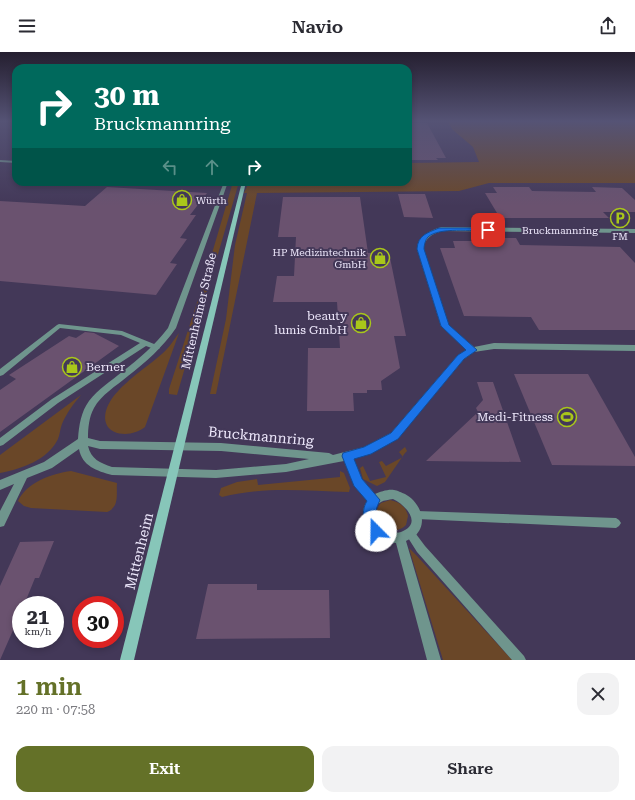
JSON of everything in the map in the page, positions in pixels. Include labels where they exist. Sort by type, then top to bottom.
[{"type":"main road","name":"Mittenheimer Straße","points":[[174,473],[243,186]]},
{"type":"main road","name":"Mittenheim","points":[[127,660],[174,473]]},
{"type":"street","name":"Mittenheimer Straße","points":[[174,473],[112,471],[99,468],[89,462],[83,452],[82,441],[86,416],[94,401],[100,394],[157,348],[172,328],[225,186]]},
{"type":"street","name":"Bruckmannring","points":[[472,350],[445,326],[420,249],[425,236],[441,230],[635,231]]},
{"type":"street","name":"Bruckmannring","points":[[174,473],[248,472],[286,468],[343,457],[367,450],[394,436],[461,357],[472,350],[494,346],[635,348]]},
{"type":"street","points":[[0,485],[48,465],[82,441],[100,445],[181,446]]},
{"type":"street","name":"Bruckmannring","points":[[181,446],[253,449],[343,457]]},
{"type":"street","points":[[343,457],[358,482],[374,500]]},
{"type":"street","points":[[0,522],[23,476]]},
{"type":"street","points":[[393,494],[408,501],[412,505],[417,515],[416,525],[405,535],[387,537],[376,531],[370,520],[369,509],[374,500],[382,495],[393,494]]},
{"type":"street","points":[[405,535],[434,660]]},
{"type":"lane","points":[[7,161],[12,158]]},
{"type":"lane","points":[[0,161],[12,162]]},
{"type":"lane","points":[[0,373],[59,326],[122,334],[157,348]]},
{"type":"lane","points":[[0,443],[56,401],[146,343]]},
{"type":"lane","points":[[417,515],[616,523]]},
{"type":"lane","points":[[405,535],[421,549],[520,660]]},
{"type":"shaded area","points":[[474,149],[635,149],[635,183],[489,183],[459,191],[257,193],[216,394],[210,394],[226,319],[235,245],[247,193],[244,193],[247,186],[412,186],[412,163],[479,162]]},
{"type":"shaded area","points":[[232,186],[238,186],[177,395],[169,394],[169,389],[203,284]]},
{"type":"shaded area","points":[[179,333],[145,427],[141,430],[128,434],[114,432],[111,430],[106,423],[106,412],[110,402],[117,392],[166,350]]},
{"type":"shaded area","points":[[81,395],[66,416],[61,426],[58,439],[48,453],[25,466],[0,473],[0,455]]},
{"type":"shaded area","points":[[405,447],[407,451],[403,456],[399,452]]},
{"type":"shaded area","points":[[402,458],[385,482],[377,486],[363,479],[360,468],[363,466],[370,481],[386,477],[379,462],[382,461],[386,466]]},
{"type":"shaded area","points":[[71,471],[117,483],[116,504],[114,507],[107,512],[31,508],[24,506],[18,501],[27,489],[40,480],[56,474]]},
{"type":"shaded area","points":[[340,471],[344,473],[350,488],[349,492],[269,490],[254,491],[222,497],[219,495],[221,488],[237,482],[257,479],[258,485],[340,477]]},
{"type":"shaded area","points":[[390,500],[402,505],[406,510],[408,516],[406,525],[400,529],[388,529],[382,526],[376,516],[377,509],[381,503]]},
{"type":"shaded area","points":[[409,548],[417,556],[512,660],[443,660]]},
{"type":"building","points":[[412,149],[441,149],[446,158],[436,158],[438,160],[412,160]]},
{"type":"building","points":[[107,187],[207,193],[190,215],[196,215],[180,238],[187,239],[170,263],[177,264],[156,295],[0,281],[0,201],[85,206]]},
{"type":"building","points":[[493,187],[529,187],[532,191],[596,192],[592,187],[622,188],[635,200],[635,212],[603,212],[609,218],[500,218],[485,193],[497,193]]},
{"type":"building","points":[[398,194],[425,194],[433,218],[404,217]]},
{"type":"building","points":[[283,197],[360,197],[368,253],[389,253],[406,336],[394,336],[400,368],[381,381],[382,390],[367,390],[367,393],[353,393],[354,411],[307,411],[308,348],[340,348],[337,302],[273,302],[277,276],[294,276],[296,237],[278,237]]},
{"type":"building","points":[[480,238],[516,238],[520,245],[620,247],[635,263],[635,330],[539,330],[531,317],[464,316],[440,248],[455,248],[453,241],[482,241]]},
{"type":"building","points":[[85,332],[94,333],[119,346],[0,432],[0,390],[16,379],[9,375],[69,336],[76,338]]},
{"type":"building","points":[[514,374],[588,374],[635,457],[635,466],[552,465]]},
{"type":"building","points":[[477,382],[493,382],[521,462],[426,461],[478,412],[476,408],[483,400]]},
{"type":"building","points":[[54,541],[39,578],[35,578],[28,596],[12,596],[12,633],[0,660],[0,586],[20,542]]},
{"type":"building","points":[[208,584],[257,584],[257,590],[329,590],[330,638],[196,639]]},
{"type":"place","name":"Würth","points":[[182,200]]},
{"type":"place","name":"FM","points":[[620,218]]},
{"type":"place","name":"HP Medizintechnik GmbH","points":[[380,258]]},
{"type":"place","name":"beauty lumis GmbH","points":[[361,323]]},
{"type":"place","name":"Berner","points":[[72,367]]},
{"type":"place","name":"Medi-Fitness","points":[[567,417]]},
{"type":"route","points":[[376,531],[370,520],[369,509],[374,500],[358,482],[347,456],[367,450],[394,436],[461,357],[472,350],[445,326],[420,249],[421,244],[425,236],[432,232],[441,230],[488,230]]}]
